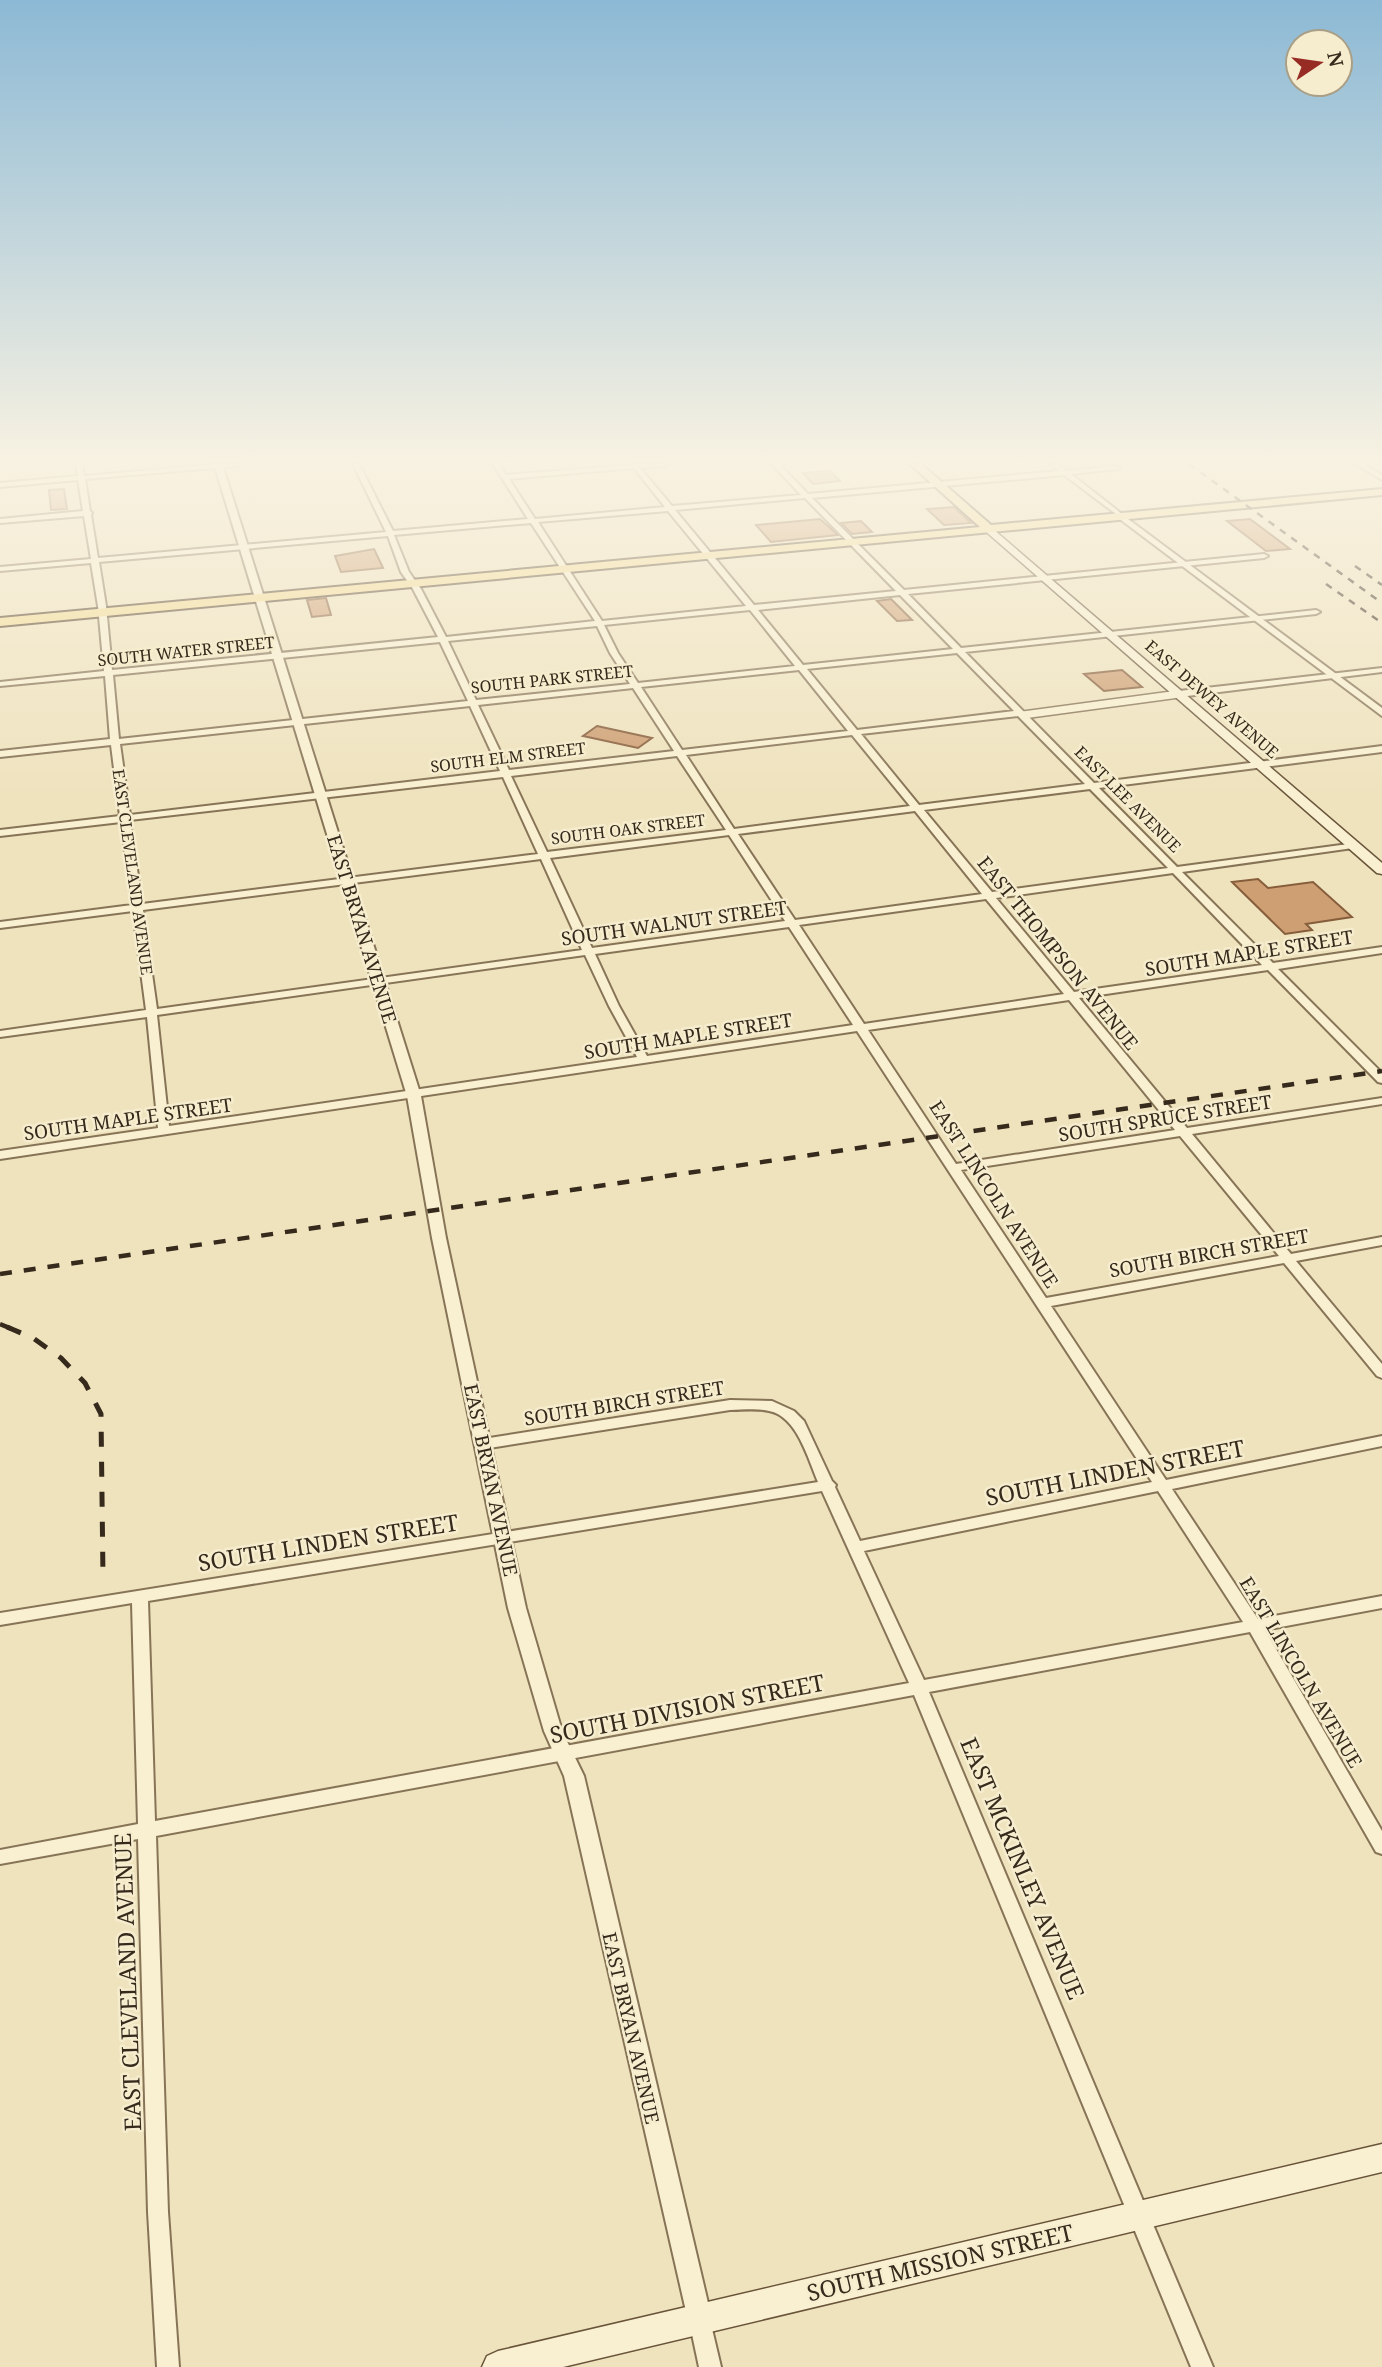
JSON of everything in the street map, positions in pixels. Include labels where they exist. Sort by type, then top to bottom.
[{"type":"main road","points":[[0,622],[493,574]]},
{"type":"main road","name":"EAST DEWEY AVENUE","points":[[1040,574],[1382,870]]},
{"type":"main road","name":"SOUTH MISSION STREET","points":[[498,2367],[1382,2158]]},
{"type":"street","name":"EAST CLEVELAND AVENUE","points":[[97,574],[115,741],[152,1012],[164,1131]]},
{"type":"street","name":"EAST BRYAN AVENUE","points":[[254,574],[414,1096],[439,1238],[524,1638],[563,1755],[574,1776],[710,2367]]},
{"type":"street","points":[[407,574],[443,639],[470,702],[589,952],[644,1060]]},
{"type":"street","name":"EAST LINCOLN AVENUE","points":[[569,574],[599,622],[614,653],[1043,1303],[1160,1487],[1255,1627],[1382,1847]]},
{"type":"street","name":"EAST THOMPSON AVENUE","points":[[725,574],[1382,1373]]},
{"type":"street","name":"EAST LEE AVENUE","points":[[884,574],[1382,1080]]},
{"type":"street","name":"SOUTH WATER STREET","points":[[0,684],[1071,574]]},
{"type":"street","points":[[1198,574],[1382,713]]},
{"type":"street","name":"SOUTH PARK STREET","points":[[0,754],[800,668],[1107,632],[1316,612]]},
{"type":"street","points":[[1179,694],[1382,670]]},
{"type":"street","name":"SOUTH ELM STREET","points":[[0,833],[1179,694]]},
{"type":"street","points":[[1260,764],[1382,749]]},
{"type":"street","name":"SOUTH OAK STREET","points":[[0,925],[733,831],[918,810],[1260,764]]},
{"type":"street","name":"SOUTH WALNUT STREET","points":[[0,1034],[377,979],[794,924],[1353,845]]},
{"type":"street","name":"SOUTH MAPLE STREET","points":[[0,1155],[414,1096],[1382,950]]},
{"type":"street","name":"SOUTH SPRUCE STREET","points":[[953,1168],[1382,1101]]},
{"type":"street","name":"SOUTH BIRCH STREET","points":[[1043,1303],[1382,1241]]},
{"type":"street","name":"SOUTH BIRCH STREET","points":[[483,1444],[730,1405],[772,1406]]},
{"type":"street","name":"EAST MCKINLEY AVENUE","points":[[772,1406],[789,1414],[799,1424],[857,1547],[1141,2215],[1202,2367]]},
{"type":"street","name":"SOUTH LINDEN STREET","points":[[857,1547],[1382,1441]]},
{"type":"street","name":"SOUTH LINDEN STREET","points":[[0,1619],[829,1485]]},
{"type":"street","name":"EAST CLEVELAND AVENUE","points":[[140,1596],[158,2212],[168,2367]]},
{"type":"street","name":"SOUTH DIVISION STREET","points":[[0,1857],[1382,1602]]},
{"type":"building","points":[[326,598],[331,615],[312,617],[307,600]]},
{"type":"building","points":[[891,599],[912,620],[897,621],[877,601]]},
{"type":"building","points":[[1122,670],[1142,687],[1104,691],[1084,674]]},
{"type":"building","points":[[597,726],[652,738],[638,748],[583,736]]},
{"type":"building","points":[[1258,879],[1268,888],[1313,882],[1352,917],[1306,924],[1312,930],[1285,934],[1232,882]]},
{"type":"railway","points":[[1342,574],[1382,603]]},
{"type":"railway","points":[[1367,574],[1382,585]]},
{"type":"railway","points":[[1326,584],[1382,623]]},
{"type":"railway","points":[[0,1274],[1382,1071]]},
{"type":"railway","points":[[0,1324],[12,1329]]},
{"type":"railway","points":[[7,1327],[33,1338],[61,1358],[85,1383],[101,1414],[103,1578]]}]
